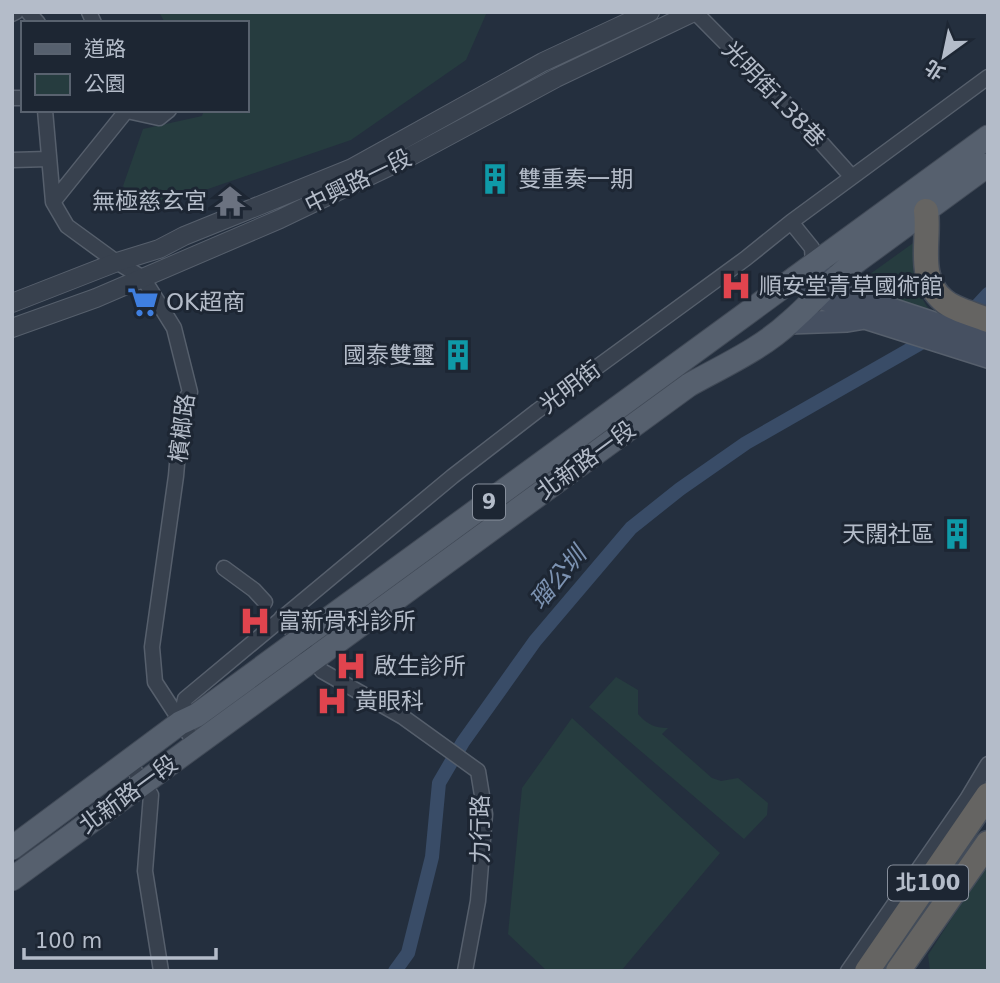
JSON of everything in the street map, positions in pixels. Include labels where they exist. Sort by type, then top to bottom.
[{"type":"highway","points":[[926,211],[926,273],[932,287],[942,299],[988,320]]},
{"type":"highway","name":"北100","points":[[867,971],[988,795]]},
{"type":"highway","name":"北100","points":[[966,873],[978,841],[988,825]]},
{"type":"highway","name":"北100","points":[[898,971],[988,844]]},
{"type":"main road","name":"北新路一段","points":[[12,848],[180,723],[197,715],[988,137]]},
{"type":"main road","name":"北新路一段","points":[[12,879],[689,384],[752,350],[789,323],[823,289],[988,165]]},
{"type":"main road","points":[[926,211],[919,230],[915,260],[916,276],[923,293],[931,304],[943,313],[988,333]]},
{"type":"main road","points":[[804,271],[823,289],[865,317],[988,357]]},
{"type":"main road","points":[[823,289],[988,341]]},
{"type":"main road","points":[[789,323],[847,321],[865,317]]},
{"type":"street","name":"中興路一段","points":[[12,303],[117,262],[159,249],[184,236],[352,168],[543,62],[650,12]]},
{"type":"street","name":"中興路一段","points":[[12,328],[143,278],[280,219],[399,162],[556,79],[695,12]]},
{"type":"street","name":"光明街138巷","points":[[695,12],[790,108],[852,177]]},
{"type":"street","name":"光明街","points":[[180,723],[185,698],[453,476],[988,77]]},
{"type":"street","name":"檳榔路","points":[[45,112],[53,202],[67,226],[143,278],[174,328],[190,392],[182,405],[176,476],[152,647],[155,681],[196,745]]},
{"type":"street","points":[[53,202],[125,112]]},
{"type":"street","points":[[135,112],[159,118],[166,112]]},
{"type":"street","points":[[12,160],[48,159]]},
{"type":"street","points":[[791,222],[812,248],[804,271]]},
{"type":"street","points":[[224,569],[254,590],[265,602]]},
{"type":"street","name":"力行路","points":[[282,617],[322,671],[398,714],[478,771],[485,814],[478,901],[465,971]]},
{"type":"street","points":[[128,761],[151,795],[145,871],[161,971]]},
{"type":"street","points":[[848,971],[967,799],[988,764]]},
{"type":"green space","points":[[159,12],[487,12],[466,60],[351,140],[144,211],[123,186],[143,129],[202,116],[203,112],[248,112],[248,21],[164,21]]},
{"type":"green space","points":[[916,241],[913,270],[920,295],[931,312],[852,287]]},
{"type":"green space","points":[[616,677],[638,690],[638,714],[648,723],[668,728],[662,734],[712,778],[721,781],[738,778],[768,803],[767,815],[744,839],[589,707]]},
{"type":"green space","points":[[572,718],[720,853],[621,971],[547,971],[508,934],[522,788]]},
{"type":"green space","points":[[988,862],[988,971],[930,971],[928,955]]},
{"type":"waterway","name":"瑠公圳","points":[[976,307],[988,294]]},
{"type":"waterway","name":"瑠公圳","points":[[395,971],[408,953],[432,857],[439,783],[463,742],[535,641],[631,528],[680,489],[746,443],[921,343]]},
{"type":"place","name":"雙重奏一期","points":[[495,179]]},
{"type":"place","name":"無極慈玄宮","points":[[230,201]]},
{"type":"place","name":"順安堂青草國術館","points":[[736,286]]},
{"type":"place","name":"OK超商","points":[[143,302]]},
{"type":"place","name":"國泰雙璽","points":[[458,355]]},
{"type":"place","name":"天闊社區","points":[[957,534]]},
{"type":"place","name":"富新骨科診所","points":[[255,621]]},
{"type":"place","name":"啟生診所","points":[[351,666]]},
{"type":"place","name":"黃眼科","points":[[332,701]]}]
